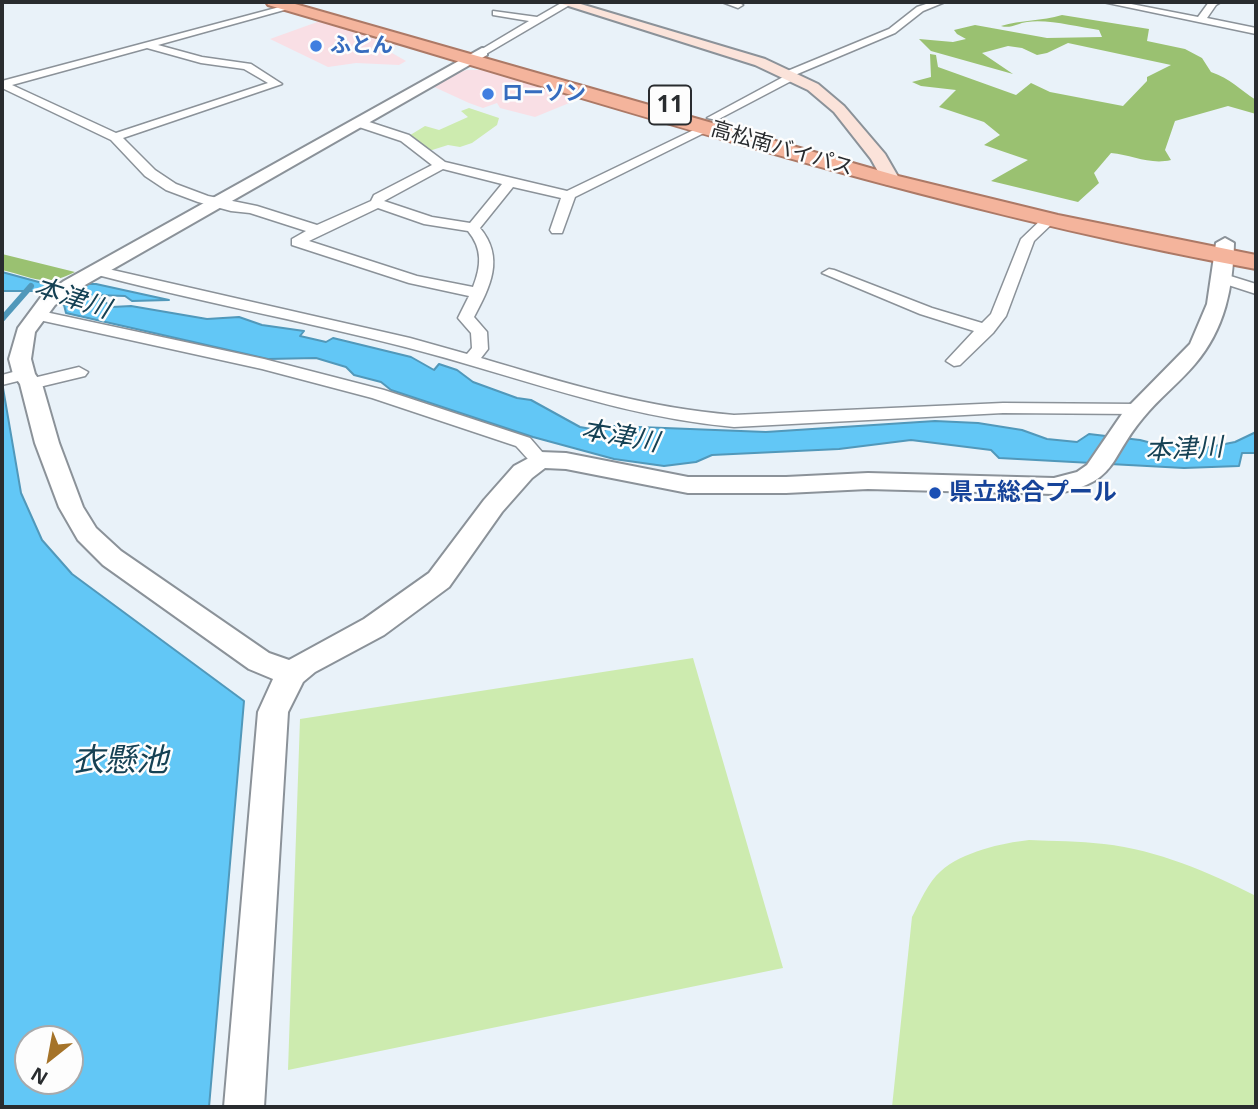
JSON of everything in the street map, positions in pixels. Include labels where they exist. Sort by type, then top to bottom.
[{"type":"highway","name":"高松南バイパス","points":[[273,2],[296,4],[1049,220],[1225,259],[1256,262]]},
{"type":"highway","name":"高松南バイパス","points":[[888,173],[1094,217],[1225,259],[1256,249]]},
{"type":"main road","points":[[566,2],[702,43],[790,75],[826,96],[888,173]]},
{"type":"street","points":[[293,674],[259,662],[112,558],[87,534],[71,507],[19,379],[25,332],[48,301],[92,272],[360,123],[566,2]]},
{"type":"street","points":[[727,2],[737,5]]},
{"type":"street","points":[[360,123],[405,138],[441,165],[555,194],[569,195],[710,123],[790,75],[892,31],[920,9],[940,2]]},
{"type":"street","points":[[1108,2],[1256,31]]},
{"type":"street","points":[[1200,21],[1213,2],[1217,2]]},
{"type":"street","points":[[2,84],[296,4]]},
{"type":"street","points":[[496,13],[538,20]]},
{"type":"street","points":[[115,137],[277,84],[247,66],[176,55],[146,45]]},
{"type":"street","points":[[2,84],[115,137],[150,173],[171,187],[318,230]]},
{"type":"street","points":[[441,165],[379,198],[377,203],[297,242],[414,279],[478,293]]},
{"type":"street","points":[[473,228],[510,183]]},
{"type":"street","points":[[557,230],[569,195]]},
{"type":"street","points":[[377,203],[429,221],[473,228],[484,239],[489,261],[467,318],[479,332],[480,349],[471,360]]},
{"type":"street","points":[[954,362],[998,316],[1028,239],[1049,220]]},
{"type":"street","points":[[244,1107],[273,712],[281,692],[293,674],[305,664],[393,615],[439,580],[493,506],[523,472],[540,460],[566,461],[688,485],[741,486],[868,481],[1054,486],[1074,484],[1102,466],[1133,414],[1190,358],[1202,342],[1225,259],[1256,289]]},
{"type":"street","points":[[92,272],[411,343],[566,391],[689,420],[733,421],[1003,408],[1133,414]]},
{"type":"street","points":[[829,273],[926,311],[987,330]]},
{"type":"street","points":[[38,314],[264,363],[378,394],[523,442],[540,460]]},
{"type":"street","points":[[19,379],[79,372]]},
{"type":"shaded area","points":[[320,21],[397,46],[385,49],[406,61],[399,65],[356,63],[328,67],[270,39]]},
{"type":"shaded area","points":[[467,70],[484,70],[579,99],[535,117],[500,108],[497,103],[483,108],[432,86],[453,74]]},
{"type":"green space","points":[[1062,15],[1149,29],[1147,41],[1185,49],[1202,58],[1211,72],[1230,81],[1256,100],[1256,114],[1228,106],[1175,121],[1165,150],[1171,160],[1148,161],[1111,153],[1094,173],[1099,183],[1078,202],[991,181],[1028,160],[984,145],[1000,135],[984,122],[939,107],[956,90],[921,86],[912,82],[931,77],[930,54],[936,55],[938,67],[1016,95],[1031,83],[1050,92],[1123,106],[1147,81],[1147,77],[1171,65],[1068,43],[1037,55],[1022,48],[1008,46],[982,53],[1013,74],[931,51],[919,39],[953,42],[966,39],[954,30],[975,25],[1047,38],[1102,37],[1099,30],[1054,22],[1036,21],[1001,26]]},
{"type":"green space","points":[[469,108],[499,118],[497,125],[472,143],[460,147],[448,145],[429,151],[407,137],[425,126],[439,130],[468,117],[461,111]]},
{"type":"green space","points":[[2,254],[75,272],[55,279],[39,280],[2,270]]},
{"type":"green space","points":[[693,658],[783,968],[288,1070],[300,719]]},
{"type":"green space","points":[[1029,840],[1095,843],[1144,851],[1201,871],[1256,896],[1256,1107],[892,1107],[912,917],[921,899],[936,876],[950,864],[995,846]]},
{"type":"water","name":"本津川","points":[[2,272],[46,284],[96,284],[169,300],[132,301],[125,296],[95,295],[112,307],[131,306],[207,319],[239,317],[262,325],[304,331],[300,336],[326,342],[333,338],[411,357],[434,370],[439,364],[457,370],[473,382],[517,398],[531,400],[580,427],[602,431],[614,426],[766,432],[935,421],[978,423],[1022,430],[1047,439],[1077,442],[1089,434],[1140,440],[1163,446],[1205,448],[1235,442],[1256,432],[1256,453],[1242,453],[1239,466],[1184,468],[999,458],[991,450],[911,440],[839,449],[712,455],[696,462],[664,466],[614,459],[533,437],[391,390],[381,382],[354,375],[346,367],[316,358],[268,359],[66,313],[64,305],[36,291],[2,291]]},
{"type":"water","name":"衣懸池","points":[[3,388],[21,493],[42,540],[72,574],[244,701],[209,1107],[2,1107]]},
{"type":"waterway","name":"本津川","points":[[2,319],[31,286]]},
{"type":"place","name":"ふとん","points":[[316,46]]},
{"type":"place","name":"ローソン","points":[[488,94]]},
{"type":"place","name":"県立総合プール","points":[[935,493]]}]
